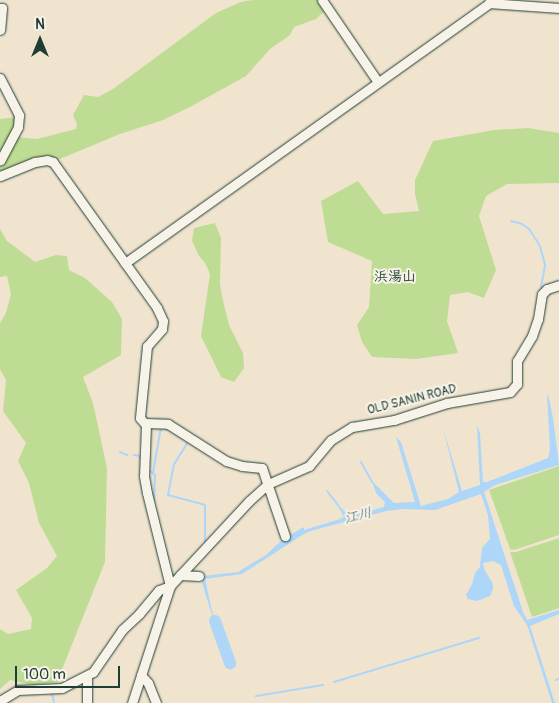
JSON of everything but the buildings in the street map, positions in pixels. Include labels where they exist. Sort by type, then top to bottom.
[{"type":"street","points":[[322,0],[378,82]]},
{"type":"street","points":[[125,263],[489,3],[559,8]]},
{"type":"street","points":[[0,8],[2,8],[0,30]]},
{"type":"street","points":[[0,78],[19,115],[18,127],[0,161]]},
{"type":"street","points":[[0,176],[35,162],[47,160],[53,162],[157,308],[163,320],[162,329],[147,346],[140,418],[145,423],[168,424],[226,461],[242,466],[262,468],[285,536]]},
{"type":"street","name":"OLD SANIN ROAD","points":[[132,703],[170,586],[225,526],[268,484],[309,466],[331,440],[352,427],[394,420],[447,403],[510,392],[517,384],[518,361],[532,336],[538,320],[542,294],[547,289],[559,285]]},
{"type":"street","points":[[0,701],[18,690],[62,688],[87,676],[96,669],[122,630],[139,614],[159,590],[170,586],[144,476],[145,423]]},
{"type":"street","points":[[180,575],[199,576]]},
{"type":"street","points":[[141,675],[148,684],[156,703]]},
{"type":"street","points":[[87,676],[87,703]]},
{"type":"green space","points":[[253,0],[319,0],[326,10],[316,19],[294,27],[290,35],[270,49],[246,76],[190,107],[163,120],[120,134],[55,161],[0,174],[0,165],[16,137],[37,139],[76,129],[77,124],[73,115],[84,95],[98,97],[113,89],[216,13],[241,2]]},
{"type":"green space","points":[[16,117],[17,121],[0,155],[0,119]]},
{"type":"green space","points":[[528,128],[559,133],[559,183],[507,184],[486,196],[479,216],[496,270],[484,298],[468,292],[450,295],[447,321],[458,353],[416,359],[372,357],[362,342],[357,325],[369,307],[372,261],[328,242],[321,201],[358,181],[383,214],[419,211],[415,194],[415,180],[433,141],[494,130]]},
{"type":"green space","points":[[215,223],[221,238],[220,284],[222,296],[229,325],[243,353],[244,368],[234,382],[221,377],[201,336],[210,274],[192,241],[194,228]]},
{"type":"green space","points":[[0,229],[7,241],[35,262],[56,255],[67,256],[69,270],[85,278],[112,302],[122,319],[121,355],[83,377],[93,403],[107,468],[105,562],[57,682],[33,685],[10,680],[0,689],[0,629],[8,634],[31,629],[32,618],[16,590],[47,568],[57,556],[39,523],[29,483],[18,461],[26,443],[3,411],[6,380],[0,369],[0,323],[6,313],[11,294],[7,276],[0,277]]},
{"type":"green space","points":[[559,466],[559,535],[514,550],[510,549],[489,490]]},
{"type":"green space","points":[[559,538],[559,608],[532,617],[510,552],[516,552]]},
{"type":"water","points":[[547,394],[553,418],[559,465],[495,485],[484,492],[527,620],[559,610],[559,614],[530,626],[555,703],[552,703],[527,625],[514,606],[501,565],[493,561],[483,563],[484,569],[493,584],[490,596],[477,601],[468,599],[466,595],[475,573],[480,567],[482,548],[490,539],[488,515],[481,494],[435,510],[403,509],[386,511],[314,530],[304,534],[242,574],[205,579],[212,611],[221,637],[219,637],[202,583],[202,576],[238,572],[266,555],[283,539],[304,527],[304,530],[344,517],[336,503],[350,516],[384,507],[385,502],[376,493],[372,481],[394,503],[415,502],[396,437],[401,442],[421,506],[448,499],[459,492],[443,428],[462,491],[480,485],[477,425],[480,433],[483,482],[548,458],[550,450]]},
{"type":"waterway","points":[[511,221],[522,224],[529,229],[540,246],[545,265],[541,288]]},
{"type":"waterway","points":[[153,473],[161,427]]},
{"type":"waterway","points":[[188,442],[174,464],[168,495],[205,505],[205,542]]},
{"type":"waterway","points":[[120,452],[127,455]]},
{"type":"waterway","points":[[134,455],[140,456],[140,459]]},
{"type":"waterway","points":[[361,462],[372,482]]},
{"type":"waterway","points":[[147,469],[155,475],[154,505]]},
{"type":"waterway","points":[[327,491],[338,505]]},
{"type":"waterway","points":[[157,517],[172,576]]},
{"type":"waterway","name":"江川","points":[[215,621],[230,663]]},
{"type":"waterway","points":[[334,682],[479,638]]},
{"type":"waterway","points":[[256,696],[323,685]]},
{"type":"waterway","points":[[47,693],[52,693],[54,703]]},
{"type":"district","name":"浜湯山","points":[[395,277]]}]
